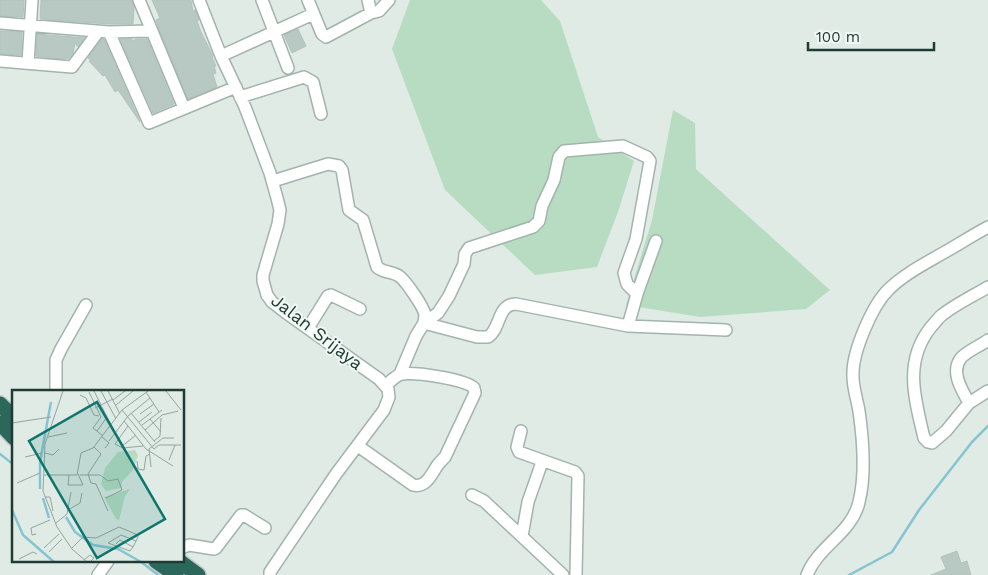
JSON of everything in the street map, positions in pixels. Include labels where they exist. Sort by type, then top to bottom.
[{"type":"highway","points":[[0,404],[12,416]]},
{"type":"highway","points":[[0,423],[12,436]]},
{"type":"highway","points":[[157,562],[176,575]]},
{"type":"highway","points":[[180,562],[198,575]]},
{"type":"street","points":[[28,63],[32,0]]},
{"type":"street","points":[[138,0],[184,108]]},
{"type":"street","name":"Jalan Srijaya","points":[[199,0],[273,181],[280,210],[278,224],[263,275],[265,288],[272,302],[386,385]]},
{"type":"street","points":[[262,0],[288,68]]},
{"type":"street","points":[[368,0],[370,13]]},
{"type":"street","points":[[221,56],[275,32],[313,5],[322,34],[326,37],[370,13],[379,11],[389,0]]},
{"type":"street","points":[[0,23],[104,32],[150,31]]},
{"type":"street","points":[[0,61],[72,66],[104,32]]},
{"type":"street","points":[[104,32],[148,122],[184,108],[238,92],[304,77],[313,82],[322,114]]},
{"type":"street","points":[[424,323],[434,317],[443,307],[464,264],[465,254],[469,248],[533,227],[539,221],[542,206],[554,180],[559,157],[568,150],[583,151],[623,146],[650,160],[636,239],[624,273],[627,284],[637,294]]},
{"type":"street","points":[[268,574],[384,410],[388,397],[386,385],[400,374],[416,336],[424,323],[425,315],[402,278],[393,273],[380,270],[377,267],[363,220],[349,210],[342,170],[339,166],[328,164],[273,181]]},
{"type":"street","points":[[807,575],[812,563],[831,541],[852,522],[859,502],[862,476],[862,448],[853,374],[858,347],[871,315],[887,290],[914,270],[988,228]]},
{"type":"street","points":[[628,326],[656,241]]},
{"type":"street","points":[[988,287],[940,316],[925,335],[916,357],[913,375],[916,401],[924,438],[932,443],[946,431],[969,402],[988,390]]},
{"type":"street","points":[[308,328],[328,296],[331,295],[360,310]]},
{"type":"street","points":[[424,323],[477,337],[488,336],[493,332],[503,310],[511,304],[516,304],[628,326],[726,330]]},
{"type":"street","points":[[56,390],[56,360],[86,305]]},
{"type":"street","points":[[969,402],[956,377],[958,367],[961,358],[988,340]]},
{"type":"street","points":[[358,446],[415,486],[430,479],[437,465],[445,457],[471,404],[474,388],[467,383],[451,379],[400,374]]},
{"type":"street","points":[[521,431],[518,451],[542,462],[575,472],[578,476],[576,575]]},
{"type":"street","points":[[522,536],[528,502],[542,462]]},
{"type":"street","points":[[472,495],[484,501],[562,575]]},
{"type":"street","points":[[185,547],[189,545],[216,548],[241,515],[265,528]]},
{"type":"street","points":[[98,575],[108,562]]},
{"type":"green space","points":[[410,0],[541,0],[560,21],[598,137],[634,161],[618,212],[597,267],[535,275],[445,190],[392,49]]},
{"type":"green space","points":[[673,110],[695,123],[696,169],[830,290],[806,309],[700,317],[626,305],[652,220]]},
{"type":"building","points":[[0,0],[24,0],[23,17],[0,16]]},
{"type":"building","points":[[41,0],[132,0],[134,7],[133,24],[40,19]]},
{"type":"building","points":[[152,0],[191,0],[193,11],[195,10],[201,32],[216,66],[214,66],[216,73],[213,74],[217,87],[188,99],[159,29],[156,20],[160,18]]},
{"type":"building","points":[[298,29],[306,46],[292,53],[284,35]]},
{"type":"building","points":[[0,31],[22,32],[21,55],[0,54]]},
{"type":"building","points":[[37,34],[85,38],[78,47],[75,43],[73,53],[69,58],[61,59],[36,56]]},
{"type":"building","points":[[102,39],[104,39],[140,122],[118,90],[115,92],[105,75],[103,76],[89,61],[91,60],[88,58]]},
{"type":"building","points":[[120,39],[132,39],[132,41],[147,39],[174,104],[153,113]]},
{"type":"building","points":[[957,551],[961,563],[967,561],[971,575],[931,575],[946,569],[941,557]]},
{"type":"waterway","points":[[849,575],[892,552],[919,510],[972,442],[988,426]]},
{"type":"waterway","points":[[0,454],[12,463]]},
{"type":"waterway","points":[[141,562],[158,575]]}]
